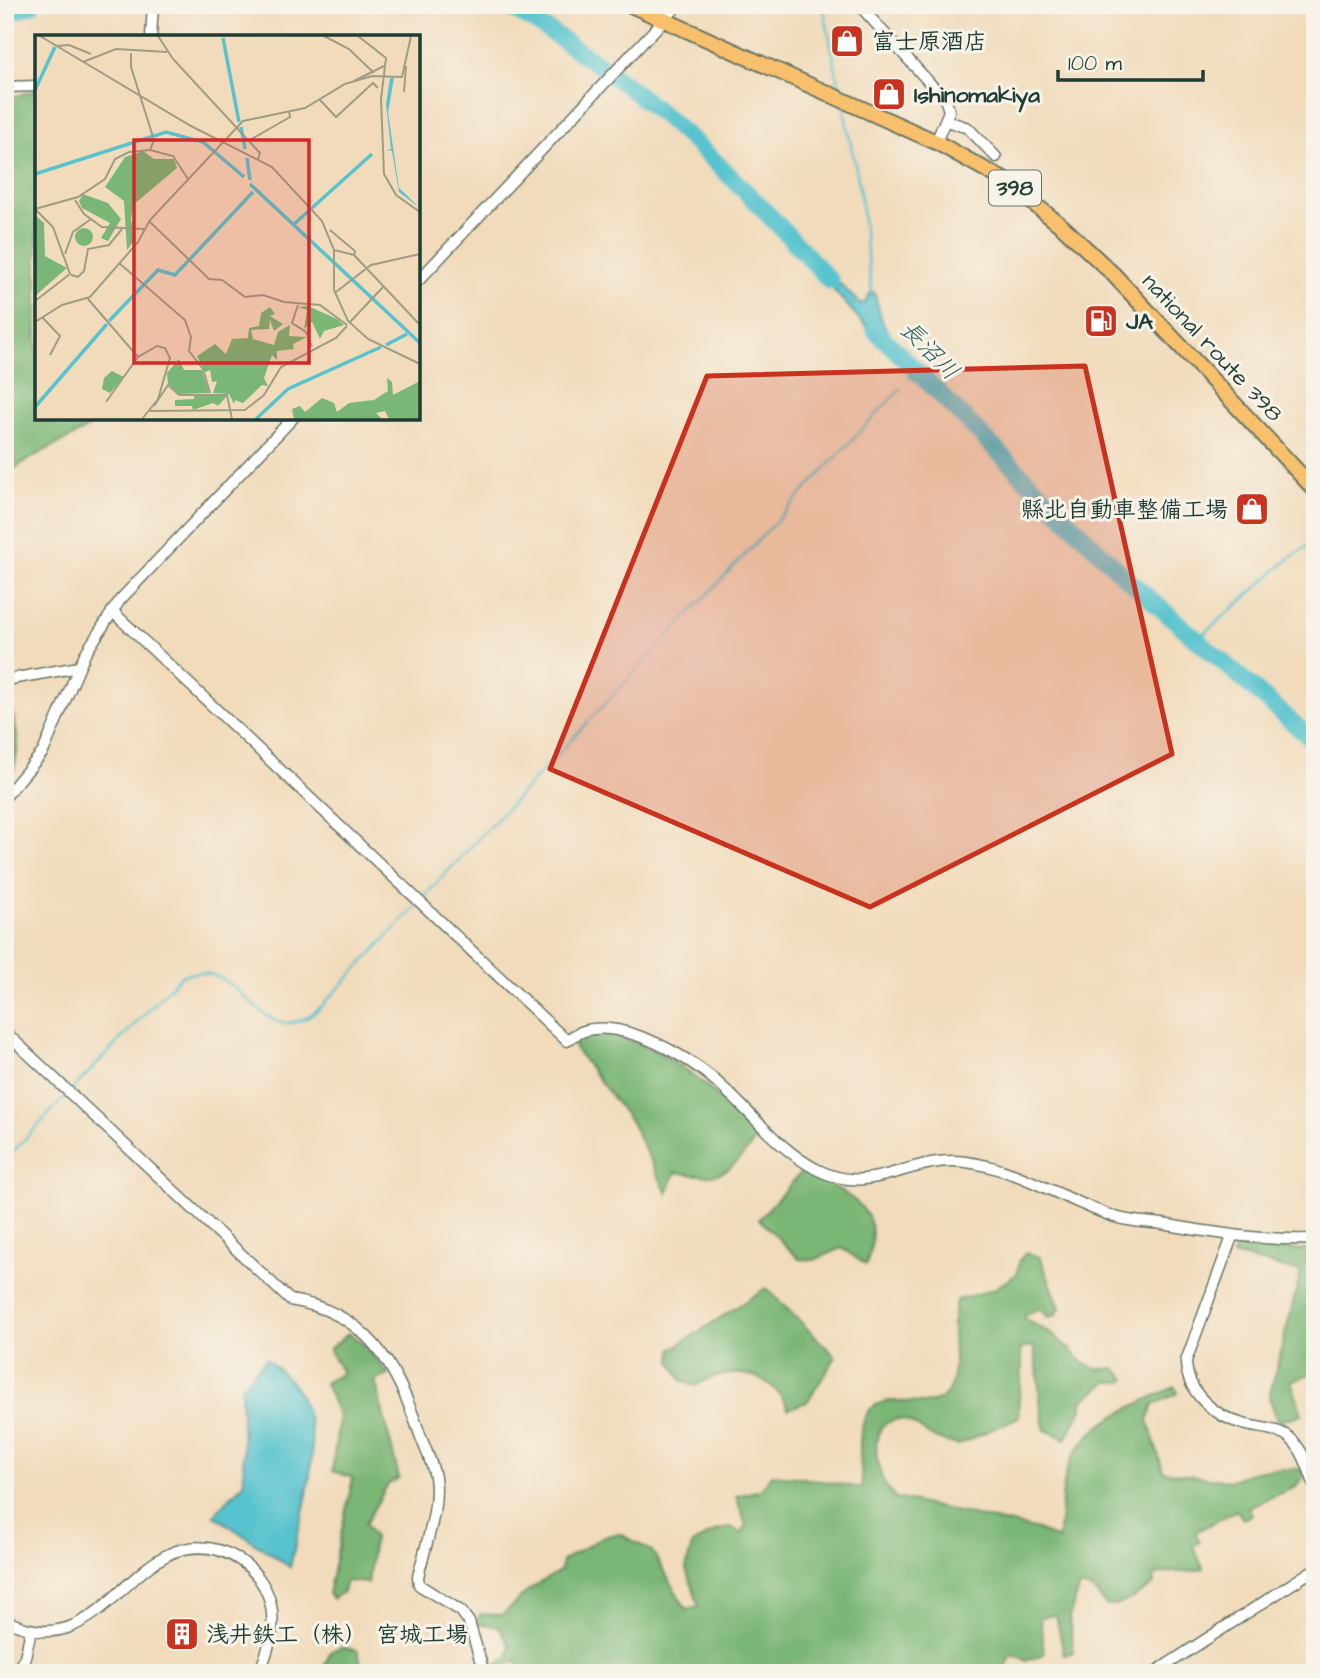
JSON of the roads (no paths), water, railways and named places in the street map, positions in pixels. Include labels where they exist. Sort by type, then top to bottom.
[{"type":"highway","name":"national route 398","points":[[631,5],[663,22],[936,142],[1004,180],[1087,248],[1231,397],[1315,490]]},
{"type":"street","points":[[151,35],[153,5]]},
{"type":"street","points":[[420,279],[678,5]]},
{"type":"street","points":[[864,6],[946,101],[949,111],[947,121],[936,142]]},
{"type":"street","points":[[5,87],[35,86]]},
{"type":"street","points":[[947,121],[968,128],[996,157]]},
{"type":"street","points":[[5,797],[43,752],[79,667],[112,611],[291,420]]},
{"type":"street","points":[[112,611],[567,1041],[586,1029],[608,1027],[667,1050],[708,1075],[796,1157],[840,1179],[863,1181],[883,1178],[926,1163],[945,1160],[969,1162],[1038,1183],[1114,1216],[1231,1237],[1315,1239]]},
{"type":"street","points":[[5,680],[79,667]]},
{"type":"street","points":[[5,1032],[290,1300],[317,1305],[332,1312],[369,1337],[383,1354],[408,1397],[435,1478],[435,1498],[418,1577],[419,1585],[461,1611],[469,1622],[484,1673]]},
{"type":"street","points":[[1231,1237],[1186,1361],[1186,1375],[1191,1388],[1225,1418],[1284,1434],[1297,1445],[1315,1486]]},
{"type":"street","points":[[5,1620],[32,1630],[64,1629],[104,1608],[155,1560],[174,1550],[210,1548],[239,1558],[253,1570],[270,1599],[274,1616],[272,1637],[259,1673]]},
{"type":"street","points":[[1154,1673],[1315,1569]]},
{"type":"street","points":[[16,1673],[25,1657],[32,1630]]},
{"type":"water","points":[[818,262],[859,303],[865,303],[871,292],[874,292],[883,324],[896,342],[887,350],[813,267]]},
{"type":"water","points":[[266,1359],[294,1386],[305,1407],[310,1428],[310,1475],[290,1567],[214,1515],[244,1483],[241,1387]]},
{"type":"waterway","name":"長沼川","points":[[5,14],[31,5]]},
{"type":"waterway","name":"長沼川","points":[[503,5],[552,33],[615,76],[680,130],[742,188],[830,281]]},
{"type":"waterway","points":[[823,5],[841,95]]},
{"type":"waterway","points":[[843,105],[859,184],[872,295]]},
{"type":"waterway","name":"長沼川","points":[[875,330],[1126,578],[1315,742]]},
{"type":"waterway","points":[[910,379],[916,371]]},
{"type":"waterway","points":[[421,900],[900,389]]},
{"type":"waterway","points":[[1197,640],[1290,558],[1315,541]]},
{"type":"waterway","points":[[5,1160],[181,976],[203,973],[222,979],[267,1016],[283,1023],[301,1020],[322,1006],[417,905]]},
{"type":"place","name":"富士原酒店","points":[[847,41]]},
{"type":"place","name":"Ishinomakiya","points":[[889,94]]},
{"type":"place","name":"JA","points":[[1101,321]]},
{"type":"place","name":"縣北自動車整備工場","points":[[1252,509]]},
{"type":"place","name":"浅井鉄工（株） 宮城工場","points":[[182,1634]]}]
